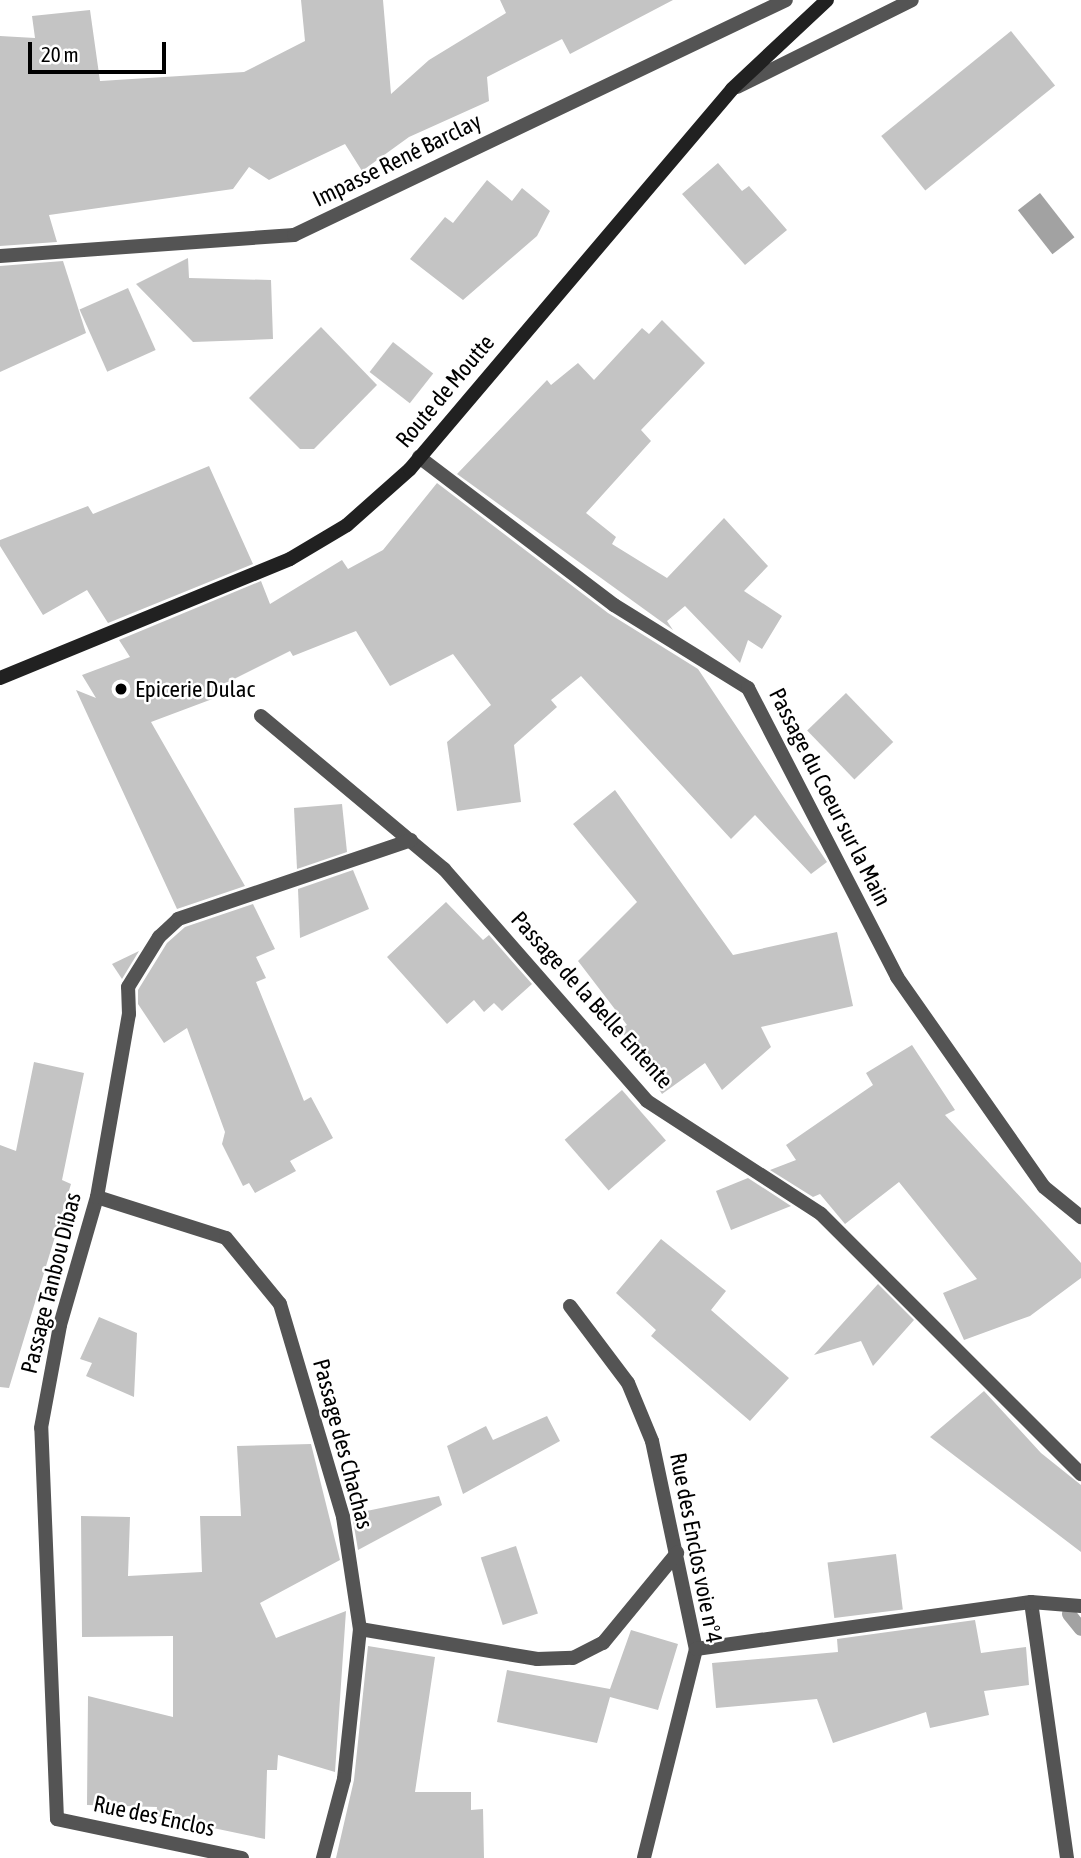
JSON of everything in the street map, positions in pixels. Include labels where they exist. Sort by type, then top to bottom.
[{"type":"main road","name":"Route de Moutte","points":[[0,678],[290,559],[347,525],[419,457],[732,89],[827,0]]},
{"type":"street","name":"Impasse René Barclay","points":[[0,256],[294,235],[786,0]]},
{"type":"street","points":[[732,89],[912,0]]},
{"type":"street","name":"Passage du Coeur sur la Main","points":[[419,457],[614,605],[748,688],[897,977],[1044,1187],[1081,1217]]},
{"type":"street","name":"Passage de la Belle Entente","points":[[261,716],[444,869],[647,1101],[732,1150],[821,1214],[1081,1474]]},
{"type":"street","name":"Passage Tanbou Dibas","points":[[57,1819],[41,1428],[60,1325],[97,1197],[129,1014],[128,987],[159,937],[178,919],[411,840]]},
{"type":"street","name":"Passage des Chachas","points":[[97,1197],[226,1238],[280,1304],[343,1517],[360,1629],[344,1779],[323,1858]]},
{"type":"street","name":"Rue des Enclos voie n°4","points":[[570,1306],[628,1383],[652,1441],[696,1649],[644,1858]]},
{"type":"street","points":[[360,1629],[537,1659],[573,1658],[603,1643],[677,1553]]},
{"type":"street","points":[[1031,1602],[1067,1858]]},
{"type":"street","points":[[696,1649],[1031,1602],[1081,1606]]},
{"type":"street","name":"Rue des Enclos","points":[[57,1819],[242,1858]]},
{"type":"shaded area","points":[[1040,193],[1074,237],[1052,254],[1018,210]]},
{"type":"building","points":[[301,0],[383,0],[391,94],[429,60],[506,13],[500,0],[673,0],[570,54],[562,39],[487,77],[489,101],[409,137],[362,171],[345,144],[269,180],[249,167],[233,189],[49,215],[57,242],[0,246],[0,36],[35,38],[32,16],[90,10],[100,81],[244,72],[305,41]]},
{"type":"building","points":[[1011,31],[1055,85],[925,190],[881,136]]},
{"type":"building","points":[[718,163],[742,191],[749,186],[787,230],[745,265],[682,194]]},
{"type":"building","points":[[487,180],[512,201],[522,188],[550,211],[537,236],[463,300],[410,259],[445,217],[453,223]]},
{"type":"building","points":[[188,258],[189,278],[271,280],[273,339],[193,342],[136,284]]},
{"type":"building","points":[[63,261],[86,333],[0,372],[0,266]]},
{"type":"building","points":[[128,288],[156,350],[107,372],[80,310]]},
{"type":"building","points":[[662,320],[705,363],[641,430],[651,441],[586,513],[616,537],[612,544],[667,578],[724,518],[768,566],[744,591],[782,616],[762,649],[748,640],[740,663],[685,606],[667,621],[673,630],[457,474],[547,380],[551,385],[578,363],[594,380],[642,328],[649,334]]},
{"type":"building","points":[[321,327],[377,385],[314,449],[300,449],[249,398]]},
{"type":"building","points":[[393,342],[433,373],[410,403],[370,372]]},
{"type":"building","points":[[209,466],[253,564],[108,623],[87,590],[43,615],[0,546],[0,540],[88,506],[93,514]]},
{"type":"building","points":[[437,483],[608,613],[698,669],[827,862],[811,874],[755,815],[731,839],[581,676],[551,700],[557,707],[514,745],[521,802],[457,811],[447,742],[491,705],[453,654],[390,686],[356,631],[293,656],[290,651],[220,686],[223,695],[151,722],[245,886],[177,909],[76,690],[96,698],[82,675],[130,657],[119,640],[261,581],[270,604],[342,560],[348,569],[383,550]]},
{"type":"building","points":[[846,693],[893,742],[854,779],[807,731]]},
{"type":"building","points":[[615,790],[733,955],[837,932],[853,1006],[761,1027],[771,1047],[722,1090],[705,1063],[662,1094],[620,1029],[627,1025],[578,961],[637,902],[573,824]]},
{"type":"building","points":[[342,804],[347,852],[297,869],[294,808]]},
{"type":"building","points":[[353,870],[369,909],[300,938],[298,889]]},
{"type":"building","points":[[446,902],[483,940],[489,935],[532,984],[502,1011],[494,1003],[484,1012],[474,1000],[447,1024],[387,957]]},
{"type":"building","points":[[253,904],[275,949],[256,957],[266,978],[256,982],[304,1101],[311,1097],[333,1138],[290,1161],[296,1171],[255,1193],[249,1183],[243,1186],[222,1144],[225,1132],[187,1028],[164,1043],[138,1004],[138,990],[167,943],[185,927]]},
{"type":"building","points":[[139,951],[122,979],[112,964]]},
{"type":"building","points":[[912,1045],[955,1110],[945,1115],[1081,1263],[1081,1278],[1030,1316],[964,1340],[943,1293],[977,1279],[899,1182],[845,1224],[820,1194],[813,1197],[770,1170],[796,1160],[786,1145],[873,1085],[866,1073]]},
{"type":"building","points":[[34,1062],[84,1073],[62,1180],[71,1184],[9,1388],[0,1387],[0,1145],[16,1151]]},
{"type":"building","points":[[622,1090],[666,1141],[609,1190],[565,1140]]},
{"type":"building","points":[[748,1178],[791,1206],[731,1230],[716,1191]]},
{"type":"building","points":[[661,1239],[726,1291],[711,1310],[789,1378],[750,1421],[651,1336],[656,1330],[616,1293]]},
{"type":"building","points":[[878,1284],[914,1320],[873,1366],[861,1341],[814,1355]]},
{"type":"building","points":[[99,1317],[137,1333],[134,1397],[86,1376],[92,1363],[80,1359]]},
{"type":"building","points":[[984,1391],[1041,1453],[1081,1485],[1081,1552],[930,1437]]},
{"type":"building","points":[[547,1416],[560,1441],[463,1494],[447,1446],[486,1426],[493,1440]]},
{"type":"building","points":[[311,1444],[340,1560],[260,1603],[276,1638],[346,1611],[335,1772],[278,1755],[277,1770],[267,1770],[265,1839],[156,1816],[157,1807],[87,1805],[88,1696],[173,1717],[173,1636],[82,1637],[81,1516],[130,1517],[128,1576],[202,1572],[200,1516],[241,1516],[237,1446]]},
{"type":"building","points":[[439,1496],[442,1505],[358,1550],[352,1514]]},
{"type":"building","points":[[516,1546],[538,1614],[503,1625],[481,1557]]},
{"type":"building","points":[[896,1554],[903,1610],[834,1618],[828,1562]]},
{"type":"building","points":[[975,1620],[981,1653],[1026,1647],[1029,1685],[984,1691],[989,1715],[930,1728],[926,1712],[833,1743],[817,1699],[716,1708],[712,1663],[838,1652],[837,1639]]},
{"type":"building","points":[[631,1630],[678,1644],[658,1710],[610,1697],[597,1743],[497,1722],[507,1670],[610,1689]]},
{"type":"building","points":[[368,1646],[435,1657],[415,1792],[471,1792],[471,1810],[483,1809],[484,1858],[336,1858],[354,1780]]},
{"type":"waterway","points":[[1069,1614],[1081,1629]]},
{"type":"place","name":"Epicerie Dulac","points":[[121,689]]}]
